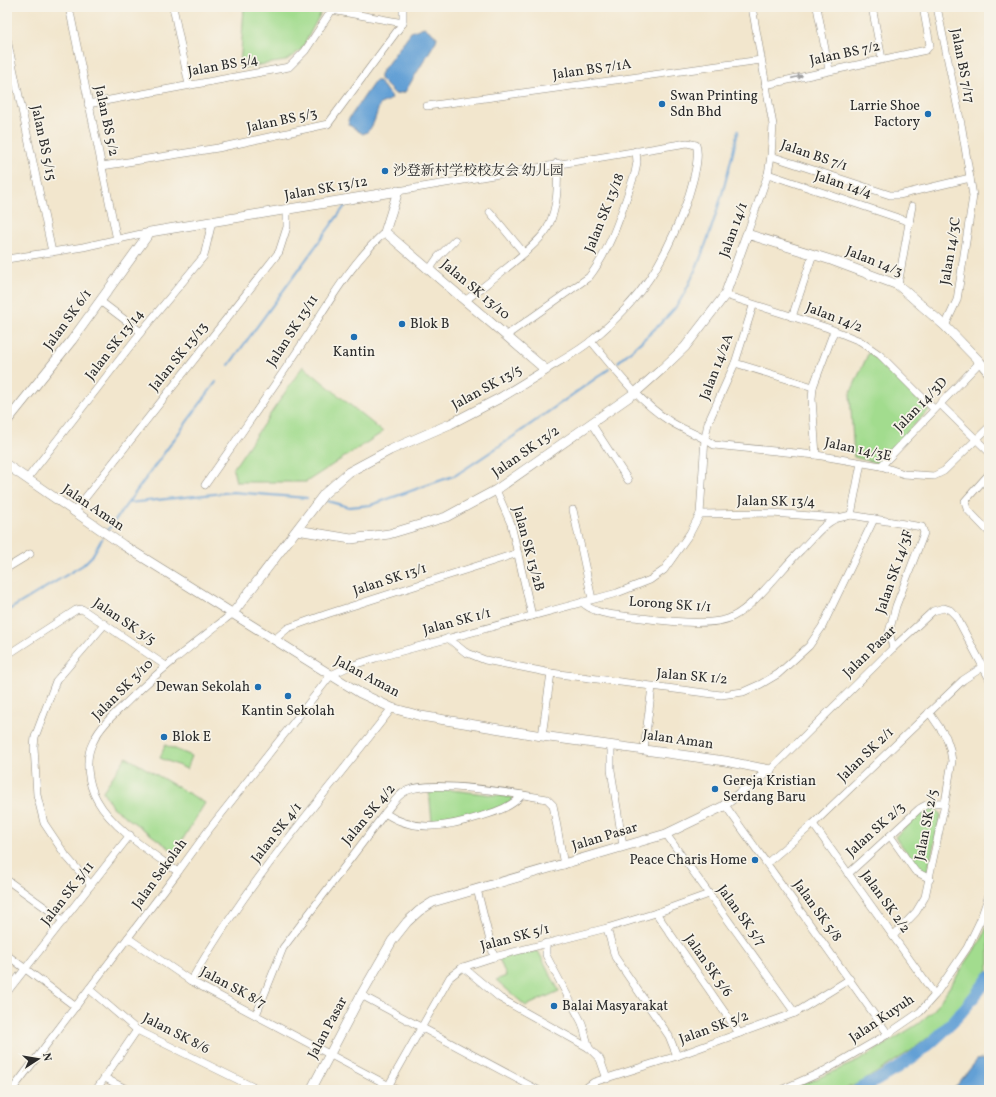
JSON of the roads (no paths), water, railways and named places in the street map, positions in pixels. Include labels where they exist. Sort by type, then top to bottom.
[{"type":"street","name":"Jalan BS 5/2","points":[[69,7],[116,240]]},
{"type":"street","points":[[173,7],[189,85]]},
{"type":"street","points":[[332,9],[403,23],[403,7]]},
{"type":"street","name":"Jalan BS 7/1","points":[[752,7],[773,125],[771,156],[890,195],[899,195],[970,178]]},
{"type":"street","points":[[817,7],[829,70]]},
{"type":"street","points":[[872,7],[882,59]]},
{"type":"street","name":"Jalan BS 7/2","points":[[765,85],[929,48],[930,45],[923,7]]},
{"type":"street","name":"Jalan BS 7/17","points":[[937,7],[970,178]]},
{"type":"street","name":"Jalan BS 5/4","points":[[88,104],[289,66],[305,51],[332,9]]},
{"type":"street","name":"Jalan BS 5/3","points":[[102,166],[218,148],[328,124],[403,23]]},
{"type":"street","name":"Jalan BS 5/15","points":[[7,39],[10,64],[52,252]]},
{"type":"street","name":"Jalan BS 7/1A","points":[[427,106],[761,60]]},
{"type":"street","name":"Jalan SK 13/12","points":[[150,232],[288,210],[557,163],[687,143],[696,145]]},
{"type":"street","name":"Jalan SK 13/5","points":[[233,613],[324,494],[349,472],[390,450],[461,419],[500,398],[591,341],[628,308],[646,285],[661,262],[677,228],[690,192],[697,159],[696,145]]},
{"type":"street","name":"Jalan SK 13/18","points":[[507,335],[589,277],[596,268],[605,253],[635,173],[637,162],[636,152]]},
{"type":"street","name":"Jalan 14/1","points":[[725,295],[768,174],[771,156]]},
{"type":"street","points":[[465,300],[524,253],[548,228],[558,190],[557,163]]},
{"type":"street","name":"Jalan 14/4","points":[[768,174],[910,222]]},
{"type":"street","name":"Jalan 14/3C","points":[[945,326],[957,300],[973,196],[970,178]]},
{"type":"street","name":"Jalan SK 13/11","points":[[205,485],[263,404],[354,265],[385,232],[398,190]]},
{"type":"street","points":[[898,286],[912,206]]},
{"type":"street","name":"Jalan SK 13/13","points":[[74,512],[279,252],[287,227],[288,210]]},
{"type":"street","points":[[490,212],[524,253]]},
{"type":"street","name":"Jalan SK 13/14","points":[[27,479],[141,332],[204,256],[212,222]]},
{"type":"street","points":[[7,259],[116,240],[150,232]]},
{"type":"street","name":"Jalan SK 6/1","points":[[7,421],[72,340],[150,232]]},
{"type":"street","name":"Jalan SK 13/10","points":[[385,232],[546,370]]},
{"type":"street","name":"Jalan 14/3","points":[[747,234],[849,266],[898,286],[945,326],[986,369]]},
{"type":"street","points":[[429,270],[438,257],[455,240]]},
{"type":"street","points":[[792,317],[813,254]]},
{"type":"street","name":"Jalan 14/2","points":[[725,295],[753,306],[792,317],[860,341],[880,355],[934,410]]},
{"type":"street","name":"Jalan SK 13/2","points":[[297,530],[351,539],[389,534],[446,517],[464,509],[496,490],[636,392],[685,346],[725,295]]},
{"type":"street","points":[[100,301],[141,332]]},
{"type":"street","name":"Jalan 14/2A","points":[[704,438],[708,423],[735,363],[753,306]]},
{"type":"street","points":[[816,454],[812,399],[813,387],[834,331]]},
{"type":"street","points":[[591,341],[636,392],[668,420],[704,438]]},
{"type":"street","points":[[735,363],[813,387]]},
{"type":"street","name":"Jalan 14/3D","points":[[881,466],[940,404],[986,369]]},
{"type":"street","points":[[940,404],[989,452]]},
{"type":"street","points":[[592,423],[628,480]]},
{"type":"street","name":"Jalan 14/3E","points":[[704,438],[714,445],[816,454],[881,466],[904,474],[927,476],[940,474],[989,427]]},
{"type":"street","name":"Jalan SK 1/1","points":[[331,675],[350,666],[582,602],[637,586],[657,577],[679,551],[700,514],[704,438]]},
{"type":"street","points":[[851,515],[861,463]]},
{"type":"street","name":"Jalan Aman","points":[[7,466],[129,549],[360,693],[392,708],[451,722],[542,736],[644,749],[770,770]]},
{"type":"street","points":[[989,474],[965,501],[967,509],[989,532]]},
{"type":"street","name":"Jalan SK 13/2B","points":[[496,490],[510,524],[532,616]]},
{"type":"street","points":[[573,510],[592,599]]},
{"type":"street","name":"Jalan SK 13/4","points":[[700,514],[772,513],[838,518],[851,515]]},
{"type":"street","name":"Jalan SK 14/3F","points":[[851,515],[922,527],[924,531],[889,632],[893,648]]},
{"type":"street","name":"Lorong SK 1/1","points":[[582,602],[596,612],[663,620],[715,622],[731,618],[745,609],[792,558],[828,523],[838,518]]},
{"type":"street","name":"Jalan SK 1/2","points":[[448,638],[465,652],[485,660],[551,673],[721,695],[732,695],[743,692],[778,674],[809,646],[822,627],[874,519]]},
{"type":"street","name":"Jalan SK 13/1","points":[[275,639],[288,628],[327,614],[518,553]]},
{"type":"street","points":[[8,564],[30,554]]},
{"type":"street","name":"Jalan Pasar","points":[[311,1090],[361,995],[392,941],[407,922],[419,911],[433,902],[666,834],[725,805],[770,770],[893,648],[933,611],[944,608],[950,610],[956,616],[983,667]]},
{"type":"street","name":"Jalan SK 3/5","points":[[7,655],[79,609],[85,610],[166,666]]},
{"type":"street","name":"Jalan SK 3/10","points":[[178,872],[130,835],[106,813],[90,786],[88,764],[92,743],[104,725],[166,666],[233,613]]},
{"type":"street","points":[[91,885],[66,856],[44,823],[37,795],[34,747],[36,737],[56,681],[105,624]]},
{"type":"street","points":[[983,667],[989,678]]},
{"type":"street","name":"Jalan SK 2/1","points":[[767,863],[813,824],[963,680],[983,667]]},
{"type":"street","points":[[542,736],[551,673]]},
{"type":"street","name":"Jalan Sekolah","points":[[12,1090],[207,832],[331,675]]},
{"type":"street","points":[[644,749],[652,687]]},
{"type":"street","name":"Jalan SK 4/1","points":[[192,981],[239,903],[277,852],[392,708]]},
{"type":"street","name":"Jalan SK 2/5","points":[[893,936],[916,912],[925,897],[930,879],[952,761],[946,737],[929,712]]},
{"type":"street","points":[[611,745],[611,770],[623,846]]},
{"type":"street","name":"Jalan SK 4/2","points":[[256,1015],[283,948],[401,794],[415,788],[449,787],[547,799],[553,805],[564,865]]},
{"type":"street","points":[[385,813],[394,819],[408,824],[426,827],[443,826],[458,823],[506,808],[522,795]]},
{"type":"street","name":"Jalan SK 2/3","points":[[848,874],[919,809],[927,804],[936,802],[945,803]]},
{"type":"street","name":"Jalan SK 5/8","points":[[725,805],[888,1034]]},
{"type":"street","name":"Jalan SK 2/2","points":[[813,824],[936,995]]},
{"type":"street","name":"Jalan SK 5/7","points":[[666,834],[795,1013]]},
{"type":"street","name":"Jalan SK 3/11","points":[[7,992],[130,835]]},
{"type":"street","points":[[890,836],[915,871],[930,879]]},
{"type":"street","points":[[7,880],[64,921]]},
{"type":"street","points":[[477,889],[494,956]]},
{"type":"street","name":"Jalan SK 5/1","points":[[387,1088],[450,977],[463,967],[494,956],[607,928],[656,913],[709,894]]},
{"type":"street","name":"Jalan Kuyuh","points":[[781,1090],[824,1071],[888,1034],[920,1012],[936,995],[967,948],[980,921],[989,895]]},
{"type":"street","name":"Jalan SK 5/6","points":[[656,913],[738,1033]]},
{"type":"street","points":[[607,928],[615,957],[668,1036],[677,1056]]},
{"type":"street","name":"Jalan SK 8/7","points":[[128,938],[192,981],[330,1053],[387,1088],[397,1090]]},
{"type":"street","points":[[546,943],[546,956],[582,1023],[589,1048]]},
{"type":"street","points":[[7,954],[76,1007]]},
{"type":"street","points":[[463,967],[500,998],[589,1048],[600,1059],[607,1079]]},
{"type":"street","name":"Jalan SK 5/2","points":[[583,1090],[591,1083],[677,1056],[795,1013],[850,979]]},
{"type":"street","name":"Jalan SK 8/6","points":[[89,989],[137,1030],[259,1090]]},
{"type":"street","points":[[361,995],[538,1090]]},
{"type":"street","points":[[96,1090],[137,1030]]},
{"type":"street","points":[[105,1078],[128,1090]]},
{"type":"water","points":[[424,27],[437,37],[436,41],[405,92],[395,94],[380,79],[380,74],[411,32]]},
{"type":"water","points":[[375,81],[379,81],[392,98],[380,104],[372,126],[363,134],[349,125],[348,120]]},
{"type":"water","points":[[981,1059],[985,1061],[989,1090],[953,1090],[977,1060]]},
{"type":"waterway","points":[[618,362],[675,308],[686,291],[700,259],[717,212],[738,131]]},
{"type":"waterway","points":[[229,365],[345,206]]},
{"type":"waterway","points":[[327,501],[349,507],[371,505],[456,475],[609,369]]},
{"type":"waterway","points":[[108,530],[216,382]]},
{"type":"waterway","points":[[128,503],[233,492],[307,498]]},
{"type":"waterway","points":[[7,611],[83,565],[92,556],[102,539]]},
{"type":"waterway","points":[[858,1090],[898,1068],[915,1056],[947,1028],[961,1013],[989,977]]},
{"type":"place","name":"Swan Printing Sdn Bhd","points":[[662,104]]},
{"type":"place","name":"Larrie Shoe Factory","points":[[928,114]]},
{"type":"place","name":"沙登新村学校校友会 幼儿园","points":[[385,171]]},
{"type":"place","name":"Blok B","points":[[402,324]]},
{"type":"place","name":"Kantin","points":[[354,337]]},
{"type":"place","name":"Dewan Sekolah","points":[[258,687]]},
{"type":"place","name":"Kantin Sekolah","points":[[288,696]]},
{"type":"place","name":"Blok E","points":[[164,737]]},
{"type":"place","name":"Gereja Kristian Serdang Baru","points":[[715,789]]},
{"type":"place","name":"Peace Charis Home","points":[[755,860]]},
{"type":"place","name":"Balai Masyarakat","points":[[554,1006]]}]
